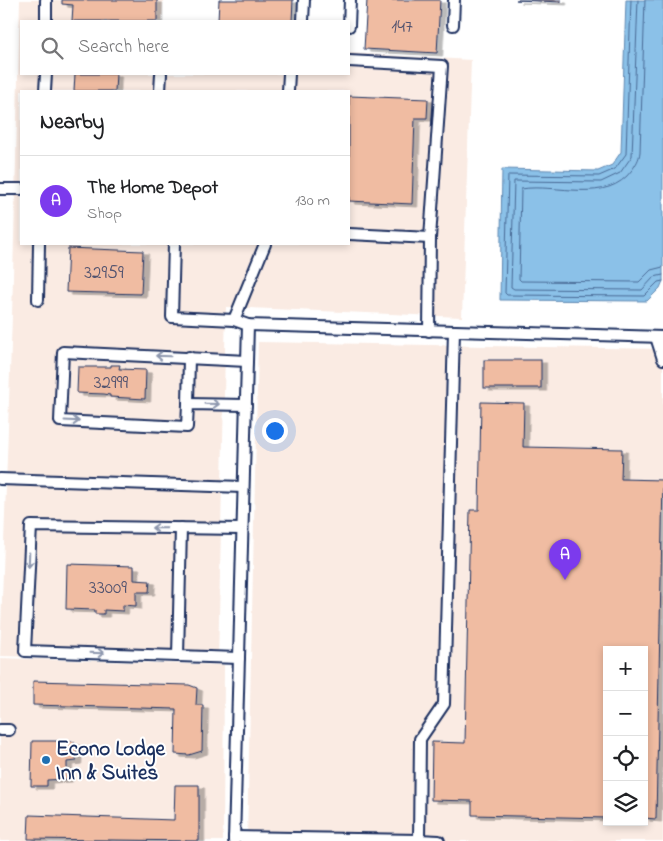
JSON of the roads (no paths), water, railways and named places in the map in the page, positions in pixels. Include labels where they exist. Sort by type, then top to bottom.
[{"type":"lane","points":[[46,0],[46,20]]},
{"type":"lane","points":[[303,20],[304,0]]},
{"type":"lane","points":[[349,20],[350,0]]},
{"type":"lane","points":[[453,25],[454,0]]},
{"type":"lane","points":[[350,61],[442,66],[430,238],[429,331]]},
{"type":"lane","points":[[45,90],[46,75]]},
{"type":"lane","points":[[160,90],[161,75]]},
{"type":"lane","points":[[288,90],[289,75]]},
{"type":"lane","points":[[0,189],[20,190]]},
{"type":"lane","points":[[350,234],[430,238]]},
{"type":"lane","points":[[38,300],[39,245]]},
{"type":"lane","points":[[174,245],[172,317],[234,320],[248,326],[659,337],[663,359]]},
{"type":"lane","points":[[234,320],[265,245]]},
{"type":"lane","points":[[248,326],[234,839],[439,841]]},
{"type":"lane","points":[[419,840],[420,739],[444,704],[454,331]]},
{"type":"lane","points":[[189,358],[187,427],[60,421],[63,352],[189,358],[247,361]]},
{"type":"lane","points":[[188,404],[246,404]]},
{"type":"lane","points":[[0,478],[244,487]]},
{"type":"lane","points":[[239,658],[26,651],[31,526],[242,529]]},
{"type":"lane","points":[[178,656],[181,528]]},
{"type":"water","points":[[626,0],[663,0],[663,281],[660,288],[647,301],[500,300],[502,169],[598,171],[612,165],[621,152]]},
{"type":"place","name":"The Home Depot","points":[[565,580]]},
{"type":"place","name":"Econo Lodge Inn & Suites","points":[[46,760]]}]
